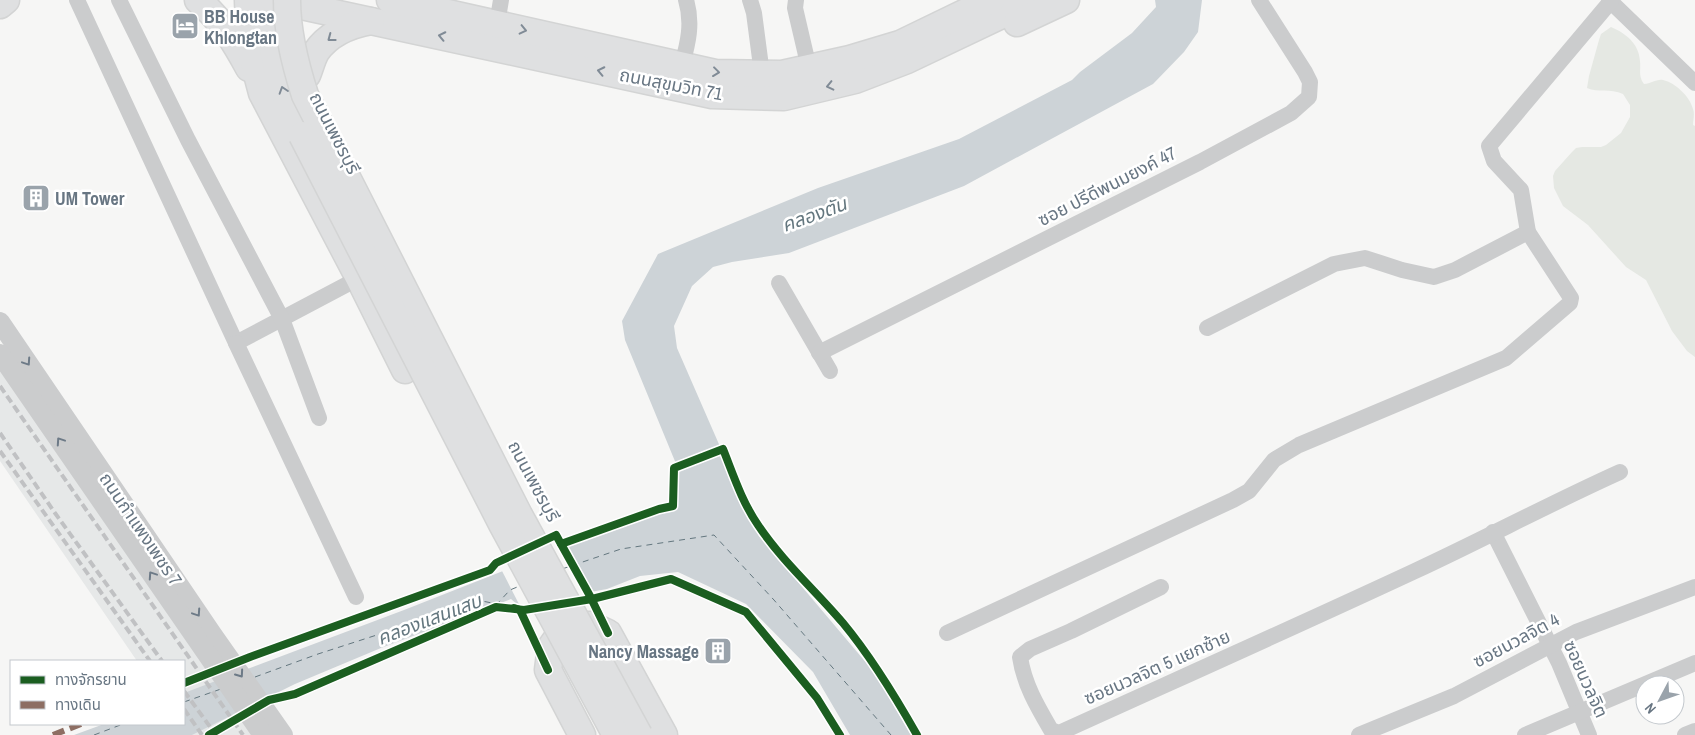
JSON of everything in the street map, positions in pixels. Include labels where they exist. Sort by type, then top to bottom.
[{"type":"main road","points":[[0,5],[6,0]]},
{"type":"main road","points":[[198,0],[216,17],[241,53],[597,735]]},
{"type":"main road","points":[[248,0],[248,29],[253,59],[262,93]]},
{"type":"main road","points":[[269,0],[272,43],[278,73],[288,104],[311,131]]},
{"type":"main road","name":"ถนนสุขุมวิท 71","points":[[289,1],[712,95],[784,97],[853,70],[900,44],[966,15],[991,0]]},
{"type":"main road","name":"ถนนสุขุมวิท 71","points":[[966,15],[1033,0]]},
{"type":"main road","points":[[853,70],[871,83],[896,78],[1066,0]]},
{"type":"main road","points":[[289,1],[290,37],[296,68],[305,95],[311,131]]},
{"type":"main road","name":"ถนนเพชรบุรี","points":[[289,1],[307,75],[319,103],[653,735]]},
{"type":"main road","name":"ถนนสุขุมวิท 71","points":[[405,2],[499,12],[682,65],[715,72],[782,74],[809,68],[853,70]]},
{"type":"main road","points":[[307,75],[316,53],[328,38],[352,25],[373,21]]},
{"type":"main road","name":"ถนนเพชรบุรี","points":[[311,131],[502,524],[616,735]]},
{"type":"main road","name":"ถนนเพชรบุรี","points":[[311,131],[639,735]]},
{"type":"main road","points":[[384,229],[400,303],[526,549]]},
{"type":"main road","points":[[359,278],[400,303]]},
{"type":"main road","points":[[582,735],[548,670],[551,647],[560,634],[577,625],[591,625],[608,633],[664,735]]},
{"type":"street","points":[[77,0],[356,597]]},
{"type":"street","points":[[119,0],[188,140],[282,319],[320,418]]},
{"type":"street","points":[[682,65],[690,30],[689,11],[686,0]]},
{"type":"street","points":[[750,0],[754,14],[762,74]]},
{"type":"street","points":[[796,0],[795,8],[809,68]]},
{"type":"street","name":"ซอย ปรีดีพนมยงค์ 47","points":[[820,352],[1200,162],[1291,113],[1309,96],[1310,82],[1260,0]]},
{"type":"street","points":[[947,633],[1233,500],[1249,490],[1274,460],[1299,445],[1506,358],[1571,301],[1571,298],[1528,232],[1521,190],[1494,162],[1489,146],[1617,3],[1695,83]]},
{"type":"street","points":[[1207,328],[1334,264],[1365,258],[1402,270],[1434,277],[1455,270],[1528,232]]},
{"type":"street","points":[[236,343],[359,278]]},
{"type":"street","points":[[779,284],[830,371]]},
{"type":"street","name":"ถนนกำแพงเพชร 7","points":[[0,322],[206,639],[263,735]]},
{"type":"street","name":"ถนนกำแพงเพชร 7","points":[[0,354],[206,639],[283,735]]},
{"type":"street","points":[[1493,532],[1620,472]]},
{"type":"street","name":"ซอยนวลจิต 5 แยกซ้าย","points":[[1161,587],[1030,649],[1020,657],[1022,672],[1031,695],[1051,730],[1059,733],[1068,729],[1363,595],[1493,532]]},
{"type":"street","name":"ซอยนวลจิต","points":[[1493,532],[1549,645],[1589,735]]},
{"type":"street","name":"ซอยนวลจิต 4","points":[[1358,735],[1454,696],[1585,628],[1695,587]]},
{"type":"street","points":[[1525,735],[1695,663]]},
{"type":"street","points":[[1686,735],[1695,731]]},
{"type":"shaded area","points":[[1611,27],[1630,39],[1637,49],[1640,61],[1640,76],[1644,84],[1663,80],[1673,84],[1686,95],[1694,111],[1695,357],[1687,351],[1672,331],[1646,280],[1626,267],[1588,225],[1563,206],[1554,188],[1553,176],[1555,171],[1576,148],[1606,145],[1621,133],[1630,117],[1630,105],[1623,94],[1587,88],[1601,34]]},
{"type":"shaded area","points":[[0,359],[259,735],[188,735],[184,725],[185,660],[136,660],[0,461]]},
{"type":"water","points":[[1155,0],[1202,0],[1198,32],[1184,52],[1153,84],[964,186],[789,253],[713,267],[692,286],[674,326],[677,348],[759,536],[874,672],[911,735],[850,735],[813,672],[746,604],[678,572],[640,576],[607,589],[518,605],[511,599],[381,648],[295,684],[192,735],[74,735],[101,725],[185,725],[185,693],[404,610],[579,541],[678,505],[679,471],[625,340],[622,321],[658,254],[818,188],[959,139],[1072,80],[1132,33],[1156,7]]},
{"type":"pier","points":[[558,546],[585,596],[521,608],[501,569]]},
{"type":"ferry route","points":[[562,569],[621,549],[714,535],[774,600],[891,735]]},
{"type":"ferry route","points":[[255,677],[318,654],[482,601],[497,604],[510,590],[522,585]]},
{"type":"ferry route","points":[[185,702],[221,689]]},
{"type":"ferry route","points":[[94,735],[120,725]]},
{"type":"railway","points":[[0,386],[243,735]]},
{"type":"railway","points":[[0,433],[161,660]]},
{"type":"railway","points":[[0,451],[149,660]]},
{"type":"railway","points":[[185,692],[216,735]]},
{"type":"railway","points":[[185,710],[202,735]]},
{"type":"marked path","points":[[53,735],[78,725]]},
{"type":"cycle path","points":[[561,544],[659,509],[673,506],[674,468],[723,449],[734,478],[758,525],[777,551],[854,636],[883,678],[917,735]]},
{"type":"cycle path","points":[[185,683],[250,657],[490,570],[496,563],[556,535],[608,633]]},
{"type":"cycle path","points":[[209,735],[269,700],[295,694],[496,607],[524,610],[592,599],[671,579],[746,612],[817,698],[840,735]]},
{"type":"cycle path","points":[[514,608],[520,610],[548,670]]},
{"type":"place","name":"BB House Khlongtan","points":[[185,26]]},
{"type":"place","name":"UM Tower","points":[[36,198]]},
{"type":"place","name":"Nancy Massage","points":[[718,651]]},
{"type":"water label","name":"คลองตัน","points":[[814,214]]},
{"type":"water label","name":"คลองแสนแสบ","points":[[429,619]]}]
